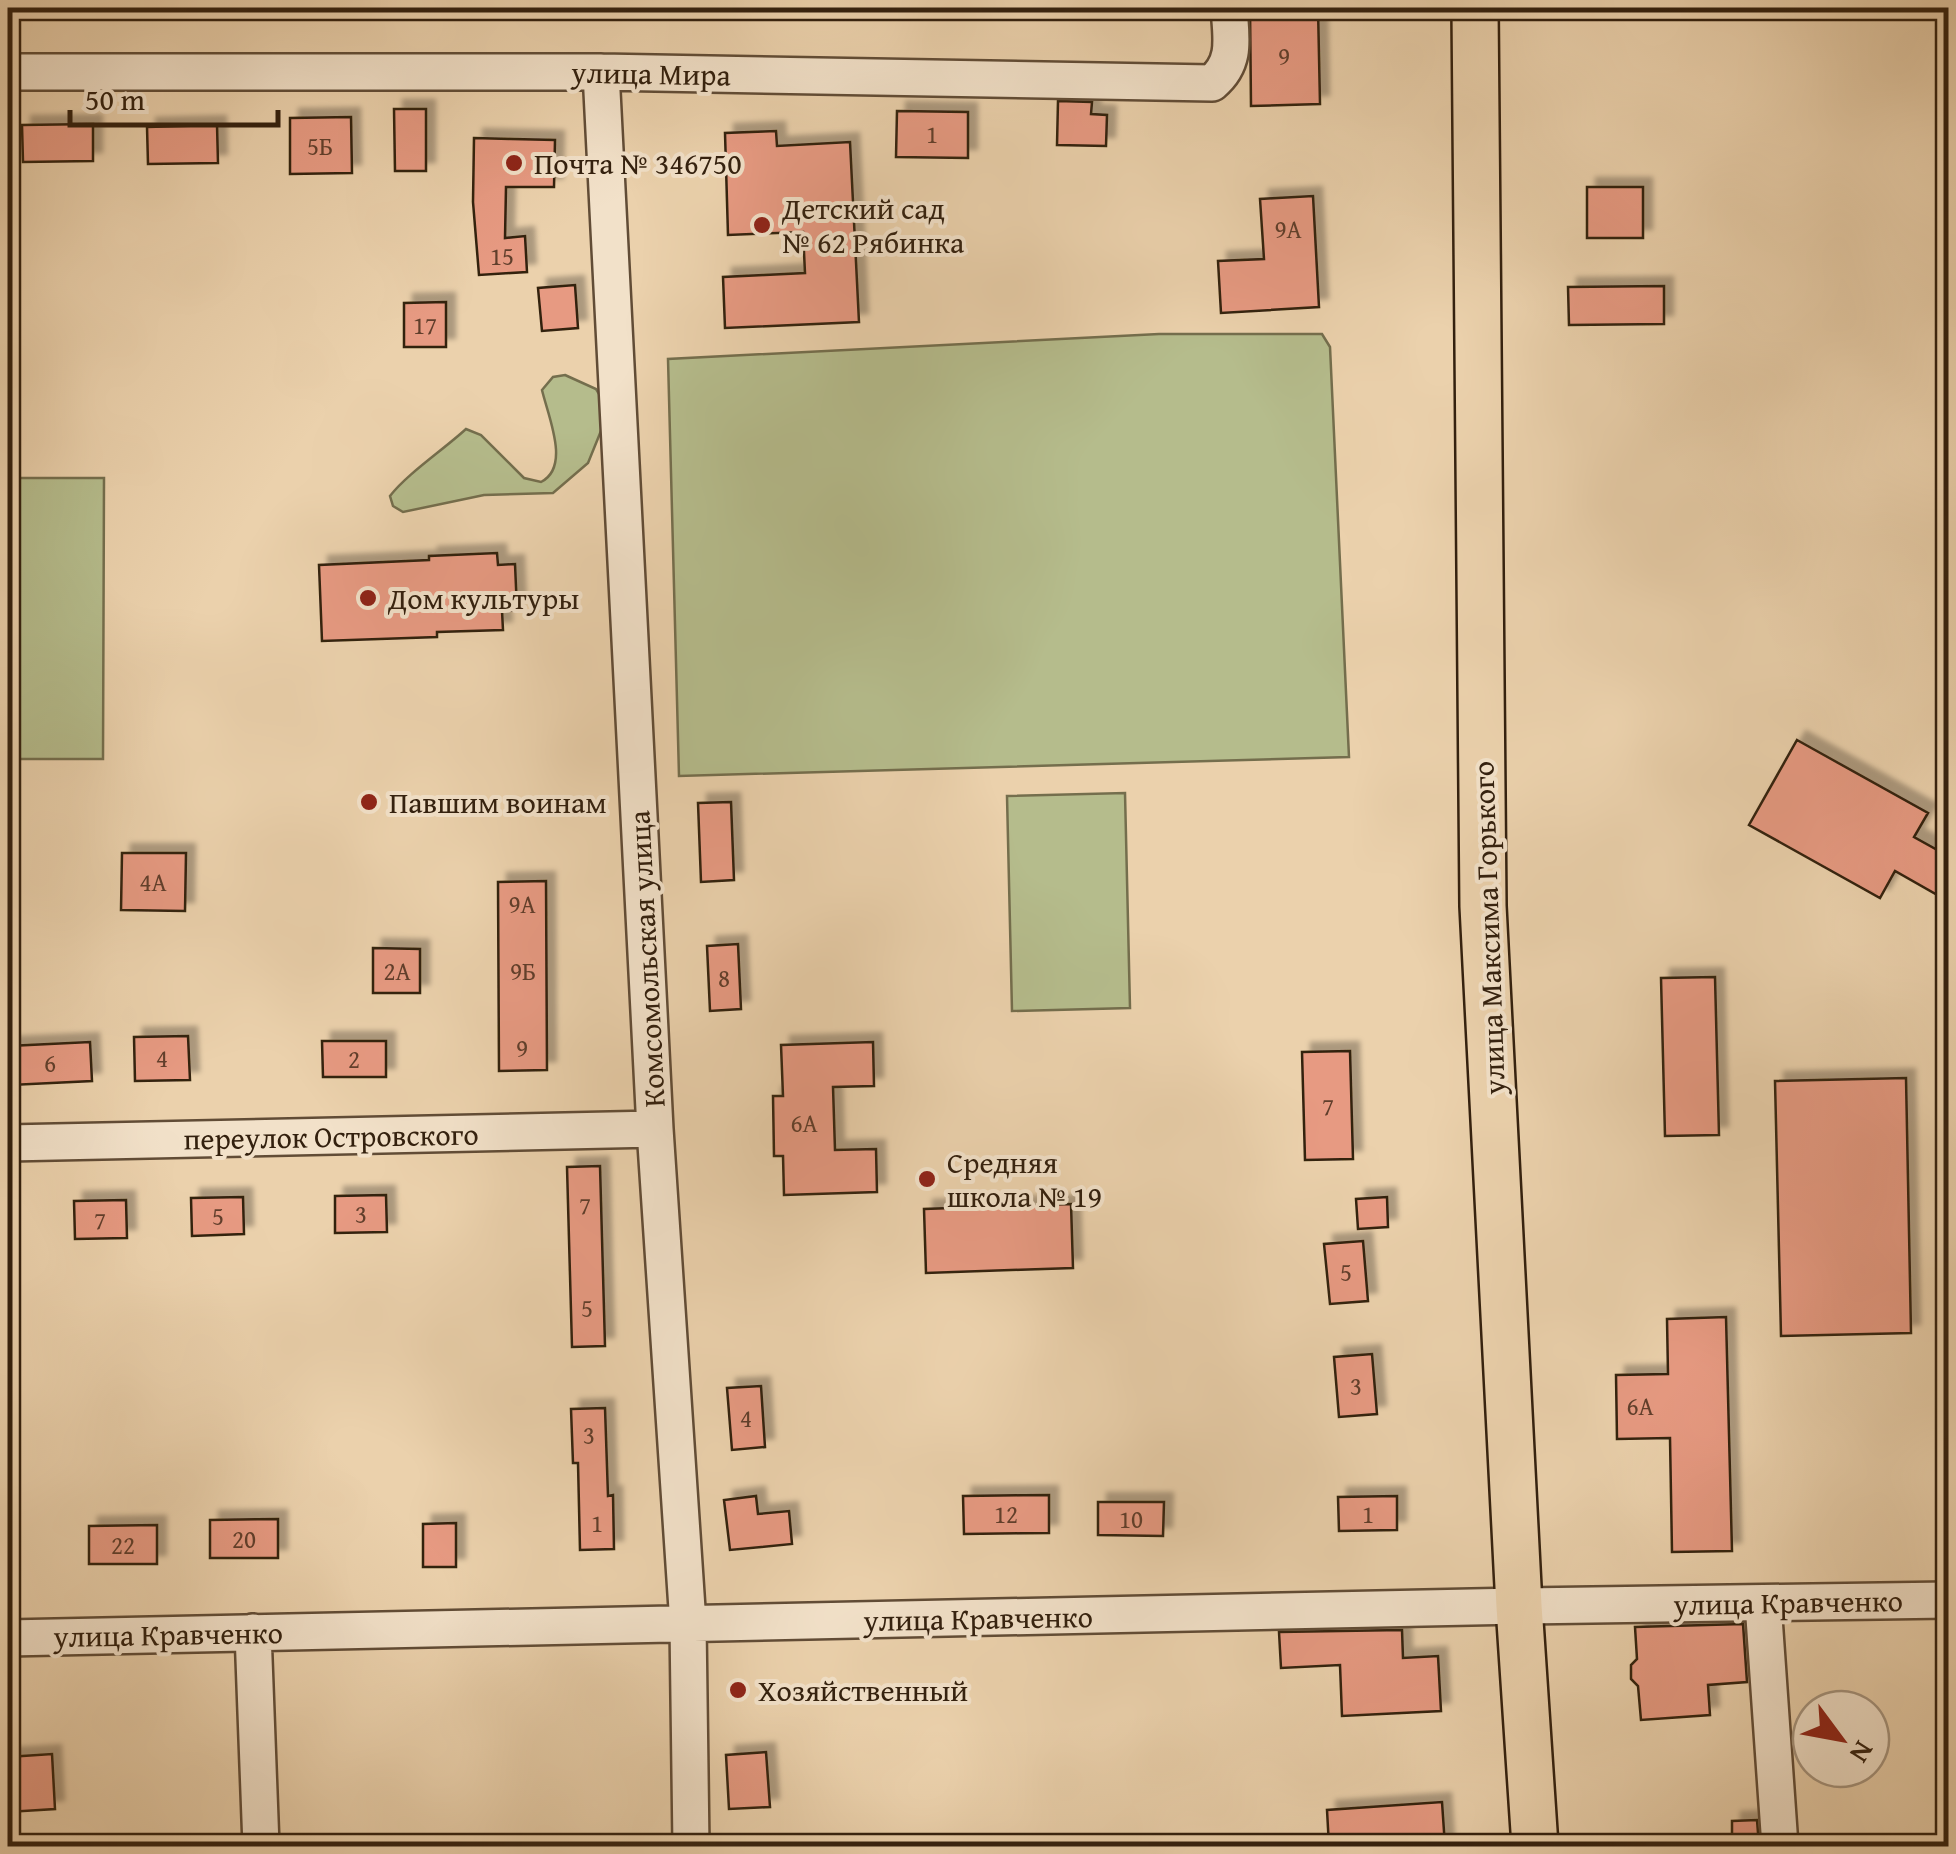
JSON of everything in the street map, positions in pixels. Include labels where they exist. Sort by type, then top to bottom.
[{"type":"main road","name":"улица Максима Горького","points":[[1475,8],[1483,906],[1535,1846]]},
{"type":"street","name":"улица Мира","points":[[8,72],[601,72],[1212,82],[1225,72],[1230,56],[1229,8]]},
{"type":"street","name":"Комсомольская улица","points":[[601,72],[655,1129],[688,1624],[691,1846]]},
{"type":"street","name":"переулок Островского","points":[[8,1144],[655,1129]]},
{"type":"street","name":"улица Кравченко","points":[[8,1638],[1948,1600]]},
{"type":"street","points":[[1763,1603],[1780,1846]]},
{"type":"street","points":[[252,1632],[261,1846]]},
{"type":"green space","points":[[1159,334],[1322,334],[1330,347],[1349,757],[679,776],[668,359]]},
{"type":"green space","points":[[565,375],[596,389],[604,402],[605,421],[588,463],[553,493],[484,495],[403,512],[393,506],[390,496],[397,488],[466,429],[481,435],[524,478],[541,482],[550,475],[556,453],[542,390],[553,377]]},
{"type":"green space","points":[[8,478],[104,478],[103,759],[8,759]]},
{"type":"green space","points":[[1125,793],[1130,1008],[1012,1011],[1007,796]]},
{"type":"building","points":[[1250,8],[1318,8],[1320,104],[1251,106]]},
{"type":"building","points":[[1058,101],[1092,102],[1091,114],[1107,115],[1106,146],[1057,145]]},
{"type":"building","points":[[394,109],[426,109],[426,171],[395,171]]},
{"type":"building","points":[[897,111],[968,112],[968,158],[896,157]]},
{"type":"building","points":[[351,117],[352,173],[290,174],[290,118]]},
{"type":"building","points":[[93,124],[93,161],[23,162],[22,125]]},
{"type":"building","points":[[217,125],[218,163],[148,164],[147,127]]},
{"type":"building","points":[[776,131],[777,146],[850,142],[859,322],[725,328],[723,277],[805,273],[803,232],[728,235],[725,133]]},
{"type":"building","name":"Почта № 346750","points":[[474,138],[555,140],[554,187],[506,187],[505,238],[525,236],[527,272],[479,275],[473,202]]},
{"type":"building","points":[[1587,187],[1643,187],[1643,238],[1587,238]]},
{"type":"building","points":[[1313,196],[1319,307],[1221,313],[1218,261],[1264,259],[1260,199]]},
{"type":"building","points":[[575,285],[578,328],[542,331],[538,288]]},
{"type":"building","points":[[1664,286],[1664,324],[1569,325],[1568,287]]},
{"type":"building","points":[[446,302],[446,347],[404,347],[404,303]]},
{"type":"building","points":[[497,553],[498,565],[515,564],[517,610],[502,611],[503,630],[322,641],[319,565]]},
{"type":"building","points":[[1797,740],[1928,813],[1914,837],[1948,856],[1948,901],[1895,871],[1880,898],[1749,825]]},
{"type":"building","points":[[731,802],[734,880],[701,882],[698,803]]},
{"type":"building","points":[[122,853],[186,853],[185,911],[121,910]]},
{"type":"building","points":[[546,881],[547,1070],[499,1071],[498,882]]},
{"type":"building","points":[[738,944],[741,1009],[710,1011],[707,946]]},
{"type":"building","points":[[373,948],[420,949],[420,993],[373,993]]},
{"type":"building","points":[[1715,977],[1719,1135],[1665,1136],[1661,978]]},
{"type":"building","points":[[188,1036],[190,1080],[135,1081],[134,1037]]},
{"type":"building","points":[[322,1041],[386,1041],[386,1077],[323,1077]]},
{"type":"building","points":[[90,1042],[92,1081],[11,1085],[9,1046]]},
{"type":"building","points":[[873,1042],[874,1086],[833,1087],[835,1150],[876,1149],[877,1192],[784,1195],[783,1156],[774,1156],[773,1096],[783,1096],[781,1045]]},
{"type":"building","points":[[1350,1051],[1353,1159],[1305,1160],[1302,1052]]},
{"type":"building","points":[[1906,1078],[1911,1333],[1781,1336],[1775,1081]]},
{"type":"building","points":[[600,1166],[605,1346],[572,1347],[567,1167]]},
{"type":"building","points":[[386,1195],[387,1232],[335,1233],[335,1196]]},
{"type":"building","points":[[243,1197],[244,1234],[192,1236],[191,1198]]},
{"type":"building","points":[[1387,1197],[1388,1227],[1358,1229],[1356,1199]]},
{"type":"building","points":[[126,1200],[127,1238],[75,1239],[74,1201]]},
{"type":"building","points":[[1071,1204],[1073,1268],[926,1273],[924,1209]]},
{"type":"building","points":[[1363,1241],[1368,1301],[1330,1304],[1324,1244]]},
{"type":"building","points":[[1726,1317],[1732,1551],[1672,1552],[1670,1438],[1617,1439],[1616,1375],[1668,1374],[1667,1319]]},
{"type":"building","points":[[1372,1354],[1377,1414],[1339,1417],[1334,1357]]},
{"type":"building","points":[[761,1386],[765,1447],[732,1450],[727,1388]]},
{"type":"building","points":[[605,1408],[614,1549],[580,1550],[578,1463],[573,1463],[571,1409]]},
{"type":"building","points":[[1049,1495],[1049,1533],[964,1534],[963,1496]]},
{"type":"building","points":[[756,1496],[758,1514],[789,1511],[792,1544],[730,1550],[724,1500]]},
{"type":"building","points":[[1397,1496],[1397,1530],[1339,1531],[1338,1497]]},
{"type":"building","points":[[1098,1502],[1164,1502],[1163,1536],[1098,1535]]},
{"type":"building","points":[[278,1519],[278,1558],[210,1558],[210,1520]]},
{"type":"building","points":[[456,1523],[456,1567],[423,1567],[423,1524]]},
{"type":"building","points":[[157,1525],[157,1564],[89,1564],[89,1526]]},
{"type":"building","points":[[1743,1624],[1747,1682],[1708,1685],[1710,1715],[1641,1720],[1638,1686],[1631,1679],[1631,1665],[1637,1659],[1635,1627]]},
{"type":"building","points":[[1402,1630],[1403,1658],[1438,1656],[1441,1711],[1342,1716],[1340,1665],[1281,1668],[1279,1632]]},
{"type":"building","points":[[766,1752],[770,1807],[729,1809],[726,1755]]},
{"type":"building","points":[[52,1754],[55,1809],[8,1812],[8,1757]]},
{"type":"building","points":[[1442,1802],[1445,1846],[1329,1846],[1327,1810]]},
{"type":"building","points":[[1757,1820],[1759,1846],[1732,1846],[1732,1821]]},
{"type":"place","name":"Почта № 346750","points":[[514,163]]},
{"type":"place","name":"Детский сад № 62 Рябинка","points":[[762,225]]},
{"type":"place","name":"Дом культуры","points":[[368,598]]},
{"type":"place","name":"Павшим воинам","points":[[369,802]]},
{"type":"place","name":"Средняя школа № 19","points":[[927,1179]]},
{"type":"place","name":"Хозяйственный","points":[[738,1690]]}]
